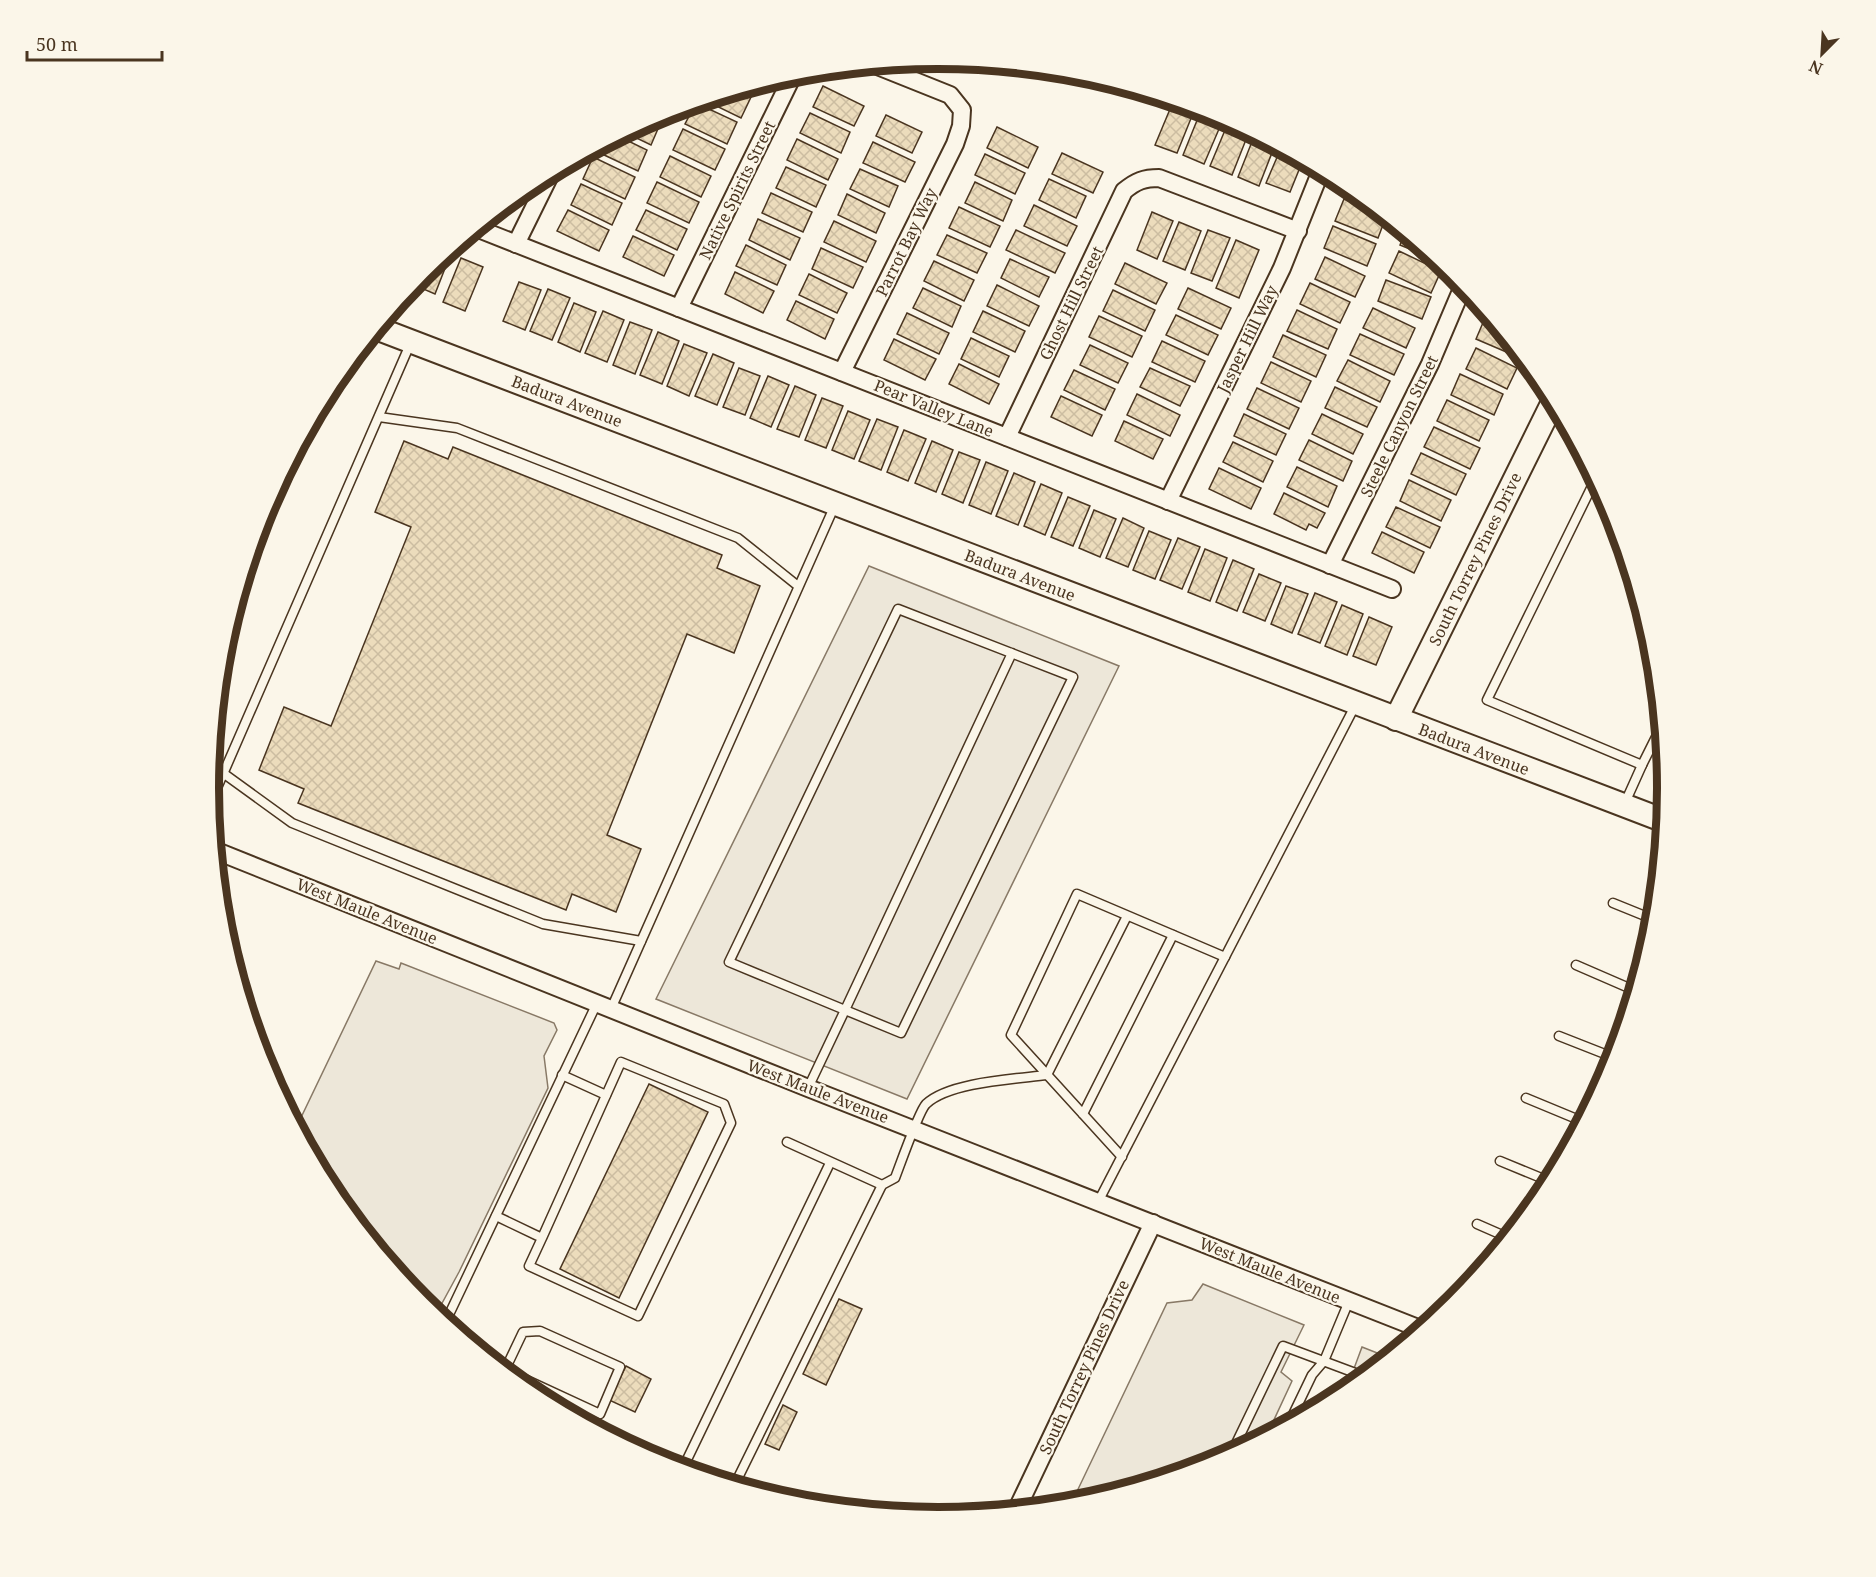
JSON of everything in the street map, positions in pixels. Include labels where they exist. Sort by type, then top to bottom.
[{"type":"main road","name":"Badura Avenue","points":[[383,331],[1657,818]]},
{"type":"main road","name":"South Torrey Pines Drive","points":[[1396,719],[1549,410]]},
{"type":"street","name":"Parrot Bay Way","points":[[842,372],[955,144],[961,126],[962,110],[950,95],[892,71]]},
{"type":"street","name":"Native Spirits Street","points":[[680,308],[788,85]]},
{"type":"street","name":"Ghost Hill Street","points":[[1007,437],[1125,191],[1133,183],[1145,178],[1160,177],[1298,231]]},
{"type":"street","name":"Jasper Hill Way","points":[[1168,501],[1282,267],[1319,178]]},
{"type":"street","points":[[516,244],[545,186]]},
{"type":"street","name":"Pear Valley Lane","points":[[484,231],[1392,589]]},
{"type":"street","name":"Steele Canyon Street","points":[[1330,565],[1430,364],[1460,294]]},
{"type":"street","name":"West Maule Avenue","points":[[222,853],[808,1088],[1415,1327]]},
{"type":"street","name":"South Torrey Pines Drive","points":[[1020,1503],[1153,1223]]},
{"type":"lane","points":[[219,782],[411,341]]},
{"type":"lane","points":[[379,417],[458,428],[738,538],[798,586]]},
{"type":"lane","points":[[1591,488],[1487,700],[1642,765]]},
{"type":"lane","points":[[449,1315],[562,1075],[641,941],[835,504]]},
{"type":"lane","points":[[898,609],[1072,677],[901,1033],[844,1010],[729,962],[898,609]]},
{"type":"lane","points":[[808,1088],[1012,653]]},
{"type":"lane","points":[[1098,1202],[1356,704]]},
{"type":"lane","points":[[1624,805],[1656,738]]},
{"type":"lane","points":[[223,773],[292,823],[543,924],[641,941]]},
{"type":"lane","points":[[1122,1157],[1011,1035],[1077,894],[1225,957]]},
{"type":"lane","points":[[1613,903],[1646,916]]},
{"type":"lane","points":[[1047,1075],[1127,916]]},
{"type":"lane","points":[[1083,1114],[1173,935]]},
{"type":"lane","points":[[1576,965],[1629,988]]},
{"type":"lane","points":[[1559,1036],[1606,1055]]},
{"type":"lane","points":[[621,1062],[724,1104],[731,1123],[638,1316],[529,1266],[542,1238],[621,1062]]},
{"type":"lane","points":[[562,1075],[606,1095]]},
{"type":"lane","points":[[738,1479],[882,1185],[895,1178],[924,1106],[939,1095],[970,1085],[1047,1075]]},
{"type":"lane","points":[[1526,1098],[1577,1119]]},
{"type":"lane","points":[[787,1142],[882,1185]]},
{"type":"lane","points":[[1500,1161],[1542,1178]]},
{"type":"lane","points":[[686,1462],[830,1163]]},
{"type":"lane","points":[[496,1216],[542,1238]]},
{"type":"lane","points":[[1477,1224],[1502,1235]]},
{"type":"lane","points":[[1293,1415],[1312,1375],[1324,1361],[1349,1301]]},
{"type":"lane","points":[[508,1365],[523,1332],[540,1331],[620,1367],[600,1414],[534,1384]]},
{"type":"lane","points":[[1236,1443],[1283,1346],[1356,1373]]},
{"type":"shaded area","points":[[869,566],[1119,666],[907,1099],[656,999]]},
{"type":"shaded area","points":[[376,961],[399,969],[401,963],[554,1023],[557,1030],[544,1056],[548,1088],[440,1307],[397,1263],[367,1227],[340,1188],[300,1120]]},
{"type":"shaded area","points":[[1203,1284],[1304,1325],[1281,1372],[1292,1381],[1271,1426],[1169,1470],[1076,1494],[1167,1303],[1192,1300]]},
{"type":"shaded area","points":[[1362,1347],[1381,1355],[1376,1359],[1351,1378]]},
{"type":"building","points":[[823,86],[864,106],[854,126],[813,107]]},
{"type":"building","points":[[748,95],[751,97],[741,118],[714,105]]},
{"type":"building","points":[[706,107],[737,122],[727,144],[685,124],[691,113]]},
{"type":"building","points":[[1171,108],[1192,116],[1177,153],[1155,145]]},
{"type":"building","points":[[810,113],[850,132],[841,153],[800,133]]},
{"type":"building","points":[[886,115],[922,132],[912,153],[876,136]]},
{"type":"building","points":[[1198,118],[1220,127],[1204,164],[1183,155]]},
{"type":"building","points":[[659,126],[651,145],[634,137]]},
{"type":"building","points":[[997,127],[1038,147],[1028,168],[987,148]]},
{"type":"building","points":[[683,129],[725,149],[715,170],[673,150]]},
{"type":"building","points":[[1225,129],[1246,139],[1232,175],[1210,166]]},
{"type":"building","points":[[797,139],[838,159],[828,180],[787,160]]},
{"type":"building","points":[[627,140],[647,150],[638,171],[600,153]]},
{"type":"building","points":[[1252,141],[1272,152],[1259,186],[1238,177]]},
{"type":"building","points":[[873,142],[915,162],[905,182],[863,163]]},
{"type":"building","points":[[1062,153],[1103,172],[1093,193],[1052,174]]},
{"type":"building","points":[[985,154],[1025,173],[1015,194],[975,175]]},
{"type":"building","points":[[1278,155],[1300,166],[1290,192],[1266,183]]},
{"type":"building","points":[[670,156],[711,176],[701,197],[660,177]]},
{"type":"building","points":[[593,157],[635,177],[625,199],[583,179]]},
{"type":"building","points":[[786,167],[826,185],[816,207],[776,188]]},
{"type":"building","points":[[860,169],[898,186],[889,207],[850,189]]},
{"type":"building","points":[[1049,179],[1086,196],[1076,218],[1039,200]]},
{"type":"building","points":[[657,182],[699,202],[689,223],[647,203]]},
{"type":"building","points":[[975,182],[1012,200],[1003,221],[965,203]]},
{"type":"building","points":[[581,184],[622,203],[612,225],[571,205]]},
{"type":"building","points":[[771,193],[812,212],[803,232],[762,213]]},
{"type":"building","points":[[847,194],[885,213],[876,233],[838,215]]},
{"type":"building","points":[[1344,199],[1359,205],[1383,224],[1378,238],[1335,221]]},
{"type":"building","points":[[1034,205],[1077,226],[1067,246],[1024,226]]},
{"type":"building","points":[[959,207],[1000,226],[990,247],[949,228]]},
{"type":"building","points":[[568,210],[609,230],[599,251],[557,231]]},
{"type":"building","points":[[646,210],[687,229],[677,250],[636,230]]},
{"type":"building","points":[[1152,212],[1173,221],[1157,259],[1137,250]]},
{"type":"building","points":[[758,219],[800,238],[790,260],[749,240]]},
{"type":"building","points":[[834,221],[876,241],[866,262],[824,242]]},
{"type":"building","points":[[1179,222],[1201,231],[1185,270],[1163,261]]},
{"type":"building","points":[[1333,226],[1376,244],[1367,266],[1324,248]]},
{"type":"building","points":[[1016,230],[1065,253],[1055,273],[1006,250]]},
{"type":"building","points":[[1208,230],[1230,238],[1212,281],[1191,273]]},
{"type":"building","points":[[947,235],[987,253],[977,273],[937,255]]},
{"type":"building","points":[[633,236],[674,255],[664,276],[623,257]]},
{"type":"building","points":[[1236,240],[1259,250],[1239,298],[1216,288]]},
{"type":"building","points":[[1402,240],[1416,251],[1400,245]]},
{"type":"building","points":[[746,245],[786,265],[777,285],[736,266]]},
{"type":"building","points":[[821,248],[863,267],[853,288],[812,269]]},
{"type":"building","points":[[1399,251],[1433,267],[1440,273],[1431,293],[1389,273]]},
{"type":"building","points":[[1325,257],[1365,276],[1355,297],[1315,279]]},
{"type":"building","points":[[461,258],[483,267],[465,311],[443,302]]},
{"type":"building","points":[[1010,259],[1049,277],[1039,297],[1001,278]]},
{"type":"building","points":[[934,261],[974,280],[964,301],[924,281]]},
{"type":"building","points":[[1125,263],[1167,283],[1156,304],[1115,284]]},
{"type":"building","points":[[447,264],[435,294],[421,288]]},
{"type":"building","points":[[735,272],[774,291],[763,313],[725,294]]},
{"type":"building","points":[[809,274],[847,293],[837,313],[799,295]]},
{"type":"building","points":[[1386,280],[1431,297],[1422,319],[1378,301]]},
{"type":"building","points":[[519,282],[541,290],[525,330],[503,321]]},
{"type":"building","points":[[1310,283],[1350,302],[1340,323],[1300,304]]},
{"type":"building","points":[[997,285],[1039,306],[1029,326],[987,306]]},
{"type":"building","points":[[923,288],[961,306],[952,327],[913,308]]},
{"type":"building","points":[[1188,288],[1231,308],[1221,329],[1178,309]]},
{"type":"building","points":[[548,289],[570,298],[552,340],[530,331]]},
{"type":"building","points":[[1113,290],[1155,310],[1145,331],[1103,311]]},
{"type":"building","points":[[796,301],[834,319],[825,339],[787,320]]},
{"type":"building","points":[[574,303],[596,312],[580,352],[558,342]]},
{"type":"building","points":[[1373,308],[1415,328],[1406,348],[1363,328]]},
{"type":"building","points":[[1297,310],[1337,329],[1328,349],[1287,331]]},
{"type":"building","points":[[603,311],[624,320],[607,362],[585,353]]},
{"type":"building","points":[[983,311],[1025,331],[1015,352],[973,332]]},
{"type":"building","points":[[907,313],[949,333],[939,354],[897,334]]},
{"type":"building","points":[[1176,315],[1218,335],[1208,355],[1166,335]]},
{"type":"building","points":[[1099,316],[1142,336],[1132,357],[1089,337]]},
{"type":"building","points":[[1484,320],[1512,354],[1476,339]]},
{"type":"building","points":[[630,322],[652,330],[635,374],[613,365]]},
{"type":"building","points":[[658,332],[679,341],[662,384],[640,375]]},
{"type":"building","points":[[1360,334],[1404,354],[1394,375],[1350,355]]},
{"type":"building","points":[[1283,335],[1326,355],[1316,377],[1273,357]]},
{"type":"building","points":[[971,338],[1009,356],[999,377],[961,359]]},
{"type":"building","points":[[894,339],[936,359],[925,380],[884,360]]},
{"type":"building","points":[[1162,341],[1205,361],[1195,382],[1152,362]]},
{"type":"building","points":[[684,344],[707,353],[689,396],[667,386]]},
{"type":"building","points":[[1090,345],[1128,363],[1118,383],[1080,365]]},
{"type":"building","points":[[1476,348],[1517,368],[1507,389],[1466,369]]},
{"type":"building","points":[[713,354],[734,363],[717,405],[695,396]]},
{"type":"building","points":[[1348,360],[1390,381],[1380,402],[1337,381]]},
{"type":"building","points":[[1271,362],[1311,381],[1301,402],[1261,383]]},
{"type":"building","points":[[959,364],[999,384],[989,404],[949,384]]},
{"type":"building","points":[[739,368],[760,376],[745,415],[723,407]]},
{"type":"building","points":[[1150,368],[1190,386],[1180,406],[1140,387]]},
{"type":"building","points":[[1074,370],[1115,389],[1105,410],[1064,390]]},
{"type":"building","points":[[1460,374],[1503,394],[1494,415],[1451,395]]},
{"type":"building","points":[[768,376],[789,385],[771,427],[750,418]]},
{"type":"building","points":[[795,386],[816,395],[799,437],[777,429]]},
{"type":"building","points":[[1335,387],[1377,407],[1367,427],[1325,408]]},
{"type":"building","points":[[1257,388],[1299,408],[1289,429],[1247,409]]},
{"type":"building","points":[[1137,394],[1180,415],[1170,436],[1127,415]]},
{"type":"building","points":[[1061,396],[1102,415],[1092,436],[1051,417]]},
{"type":"building","points":[[822,398],[843,406],[826,448],[805,440]]},
{"type":"building","points":[[1447,400],[1489,420],[1479,441],[1437,421]]},
{"type":"building","points":[[848,411],[870,420],[854,459],[832,450]]},
{"type":"building","points":[[1244,414],[1286,434],[1276,455],[1234,436]]},
{"type":"building","points":[[1322,414],[1363,434],[1353,454],[1312,434]]},
{"type":"building","points":[[877,419],[898,427],[881,470],[859,461]]},
{"type":"building","points":[[1124,421],[1163,439],[1153,459],[1115,441]]},
{"type":"building","points":[[1434,427],[1480,448],[1470,469],[1424,447]]},
{"type":"building","points":[[904,430],[926,439],[908,481],[887,472]]},
{"type":"building","points":[[1309,440],[1352,461],[1343,481],[1299,460]]},
{"type":"building","points":[[404,441],[448,459],[453,447],[722,555],[717,568],[760,586],[734,653],[687,634],[607,835],[641,849],[616,912],[572,894],[566,910],[298,803],[304,789],[259,770],[284,707],[331,726],[411,527],[375,512]]},
{"type":"building","points":[[932,441],[953,450],[936,492],[915,483]]},
{"type":"building","points":[[1233,442],[1273,461],[1263,482],[1223,462]]},
{"type":"building","points":[[959,452],[980,460],[963,503],[942,494]]},
{"type":"building","points":[[1421,453],[1466,474],[1456,495],[1411,474]]},
{"type":"building","points":[[986,462],[1008,471],[991,514],[969,505]]},
{"type":"building","points":[[1297,467],[1337,486],[1328,507],[1287,487]]},
{"type":"building","points":[[1219,468],[1261,488],[1251,509],[1209,489]]},
{"type":"building","points":[[1014,473],[1035,482],[1018,525],[996,516]]},
{"type":"building","points":[[1409,480],[1451,500],[1441,521],[1400,501]]},
{"type":"building","points":[[1041,484],[1062,493],[1045,535],[1024,526]]},
{"type":"building","points":[[1284,493],[1325,513],[1317,528],[1309,524],[1306,530],[1274,514]]},
{"type":"building","points":[[1068,497],[1090,506],[1073,546],[1051,537]]},
{"type":"building","points":[[1396,507],[1440,527],[1430,548],[1386,527]]},
{"type":"building","points":[[1094,510],[1116,519],[1100,557],[1079,548]]},
{"type":"building","points":[[1123,518],[1144,528],[1128,567],[1106,558]]},
{"type":"building","points":[[1149,531],[1171,540],[1155,579],[1133,570]]},
{"type":"building","points":[[1382,532],[1424,552],[1414,573],[1372,553]]},
{"type":"building","points":[[1178,538],[1200,547],[1182,589],[1160,580]]},
{"type":"building","points":[[1205,549],[1227,558],[1210,601],[1188,592]]},
{"type":"building","points":[[1233,560],[1254,569],[1237,611],[1216,602]]},
{"type":"building","points":[[1259,574],[1281,583],[1265,621],[1243,612]]},
{"type":"building","points":[[1286,586],[1308,594],[1292,633],[1271,624]]},
{"type":"building","points":[[1315,593],[1337,602],[1320,643],[1298,634]]},
{"type":"building","points":[[1342,605],[1363,614],[1347,655],[1325,646]]},
{"type":"building","points":[[1369,617],[1392,627],[1376,665],[1353,656]]},
{"type":"building","points":[[649,1084],[708,1112],[619,1298],[560,1269]]},
{"type":"building","points":[[839,1299],[862,1309],[826,1385],[803,1374]]},
{"type":"building","points":[[626,1366],[651,1379],[635,1412],[609,1400]]},
{"type":"building","points":[[783,1405],[797,1412],[779,1450],[765,1444]]}]
